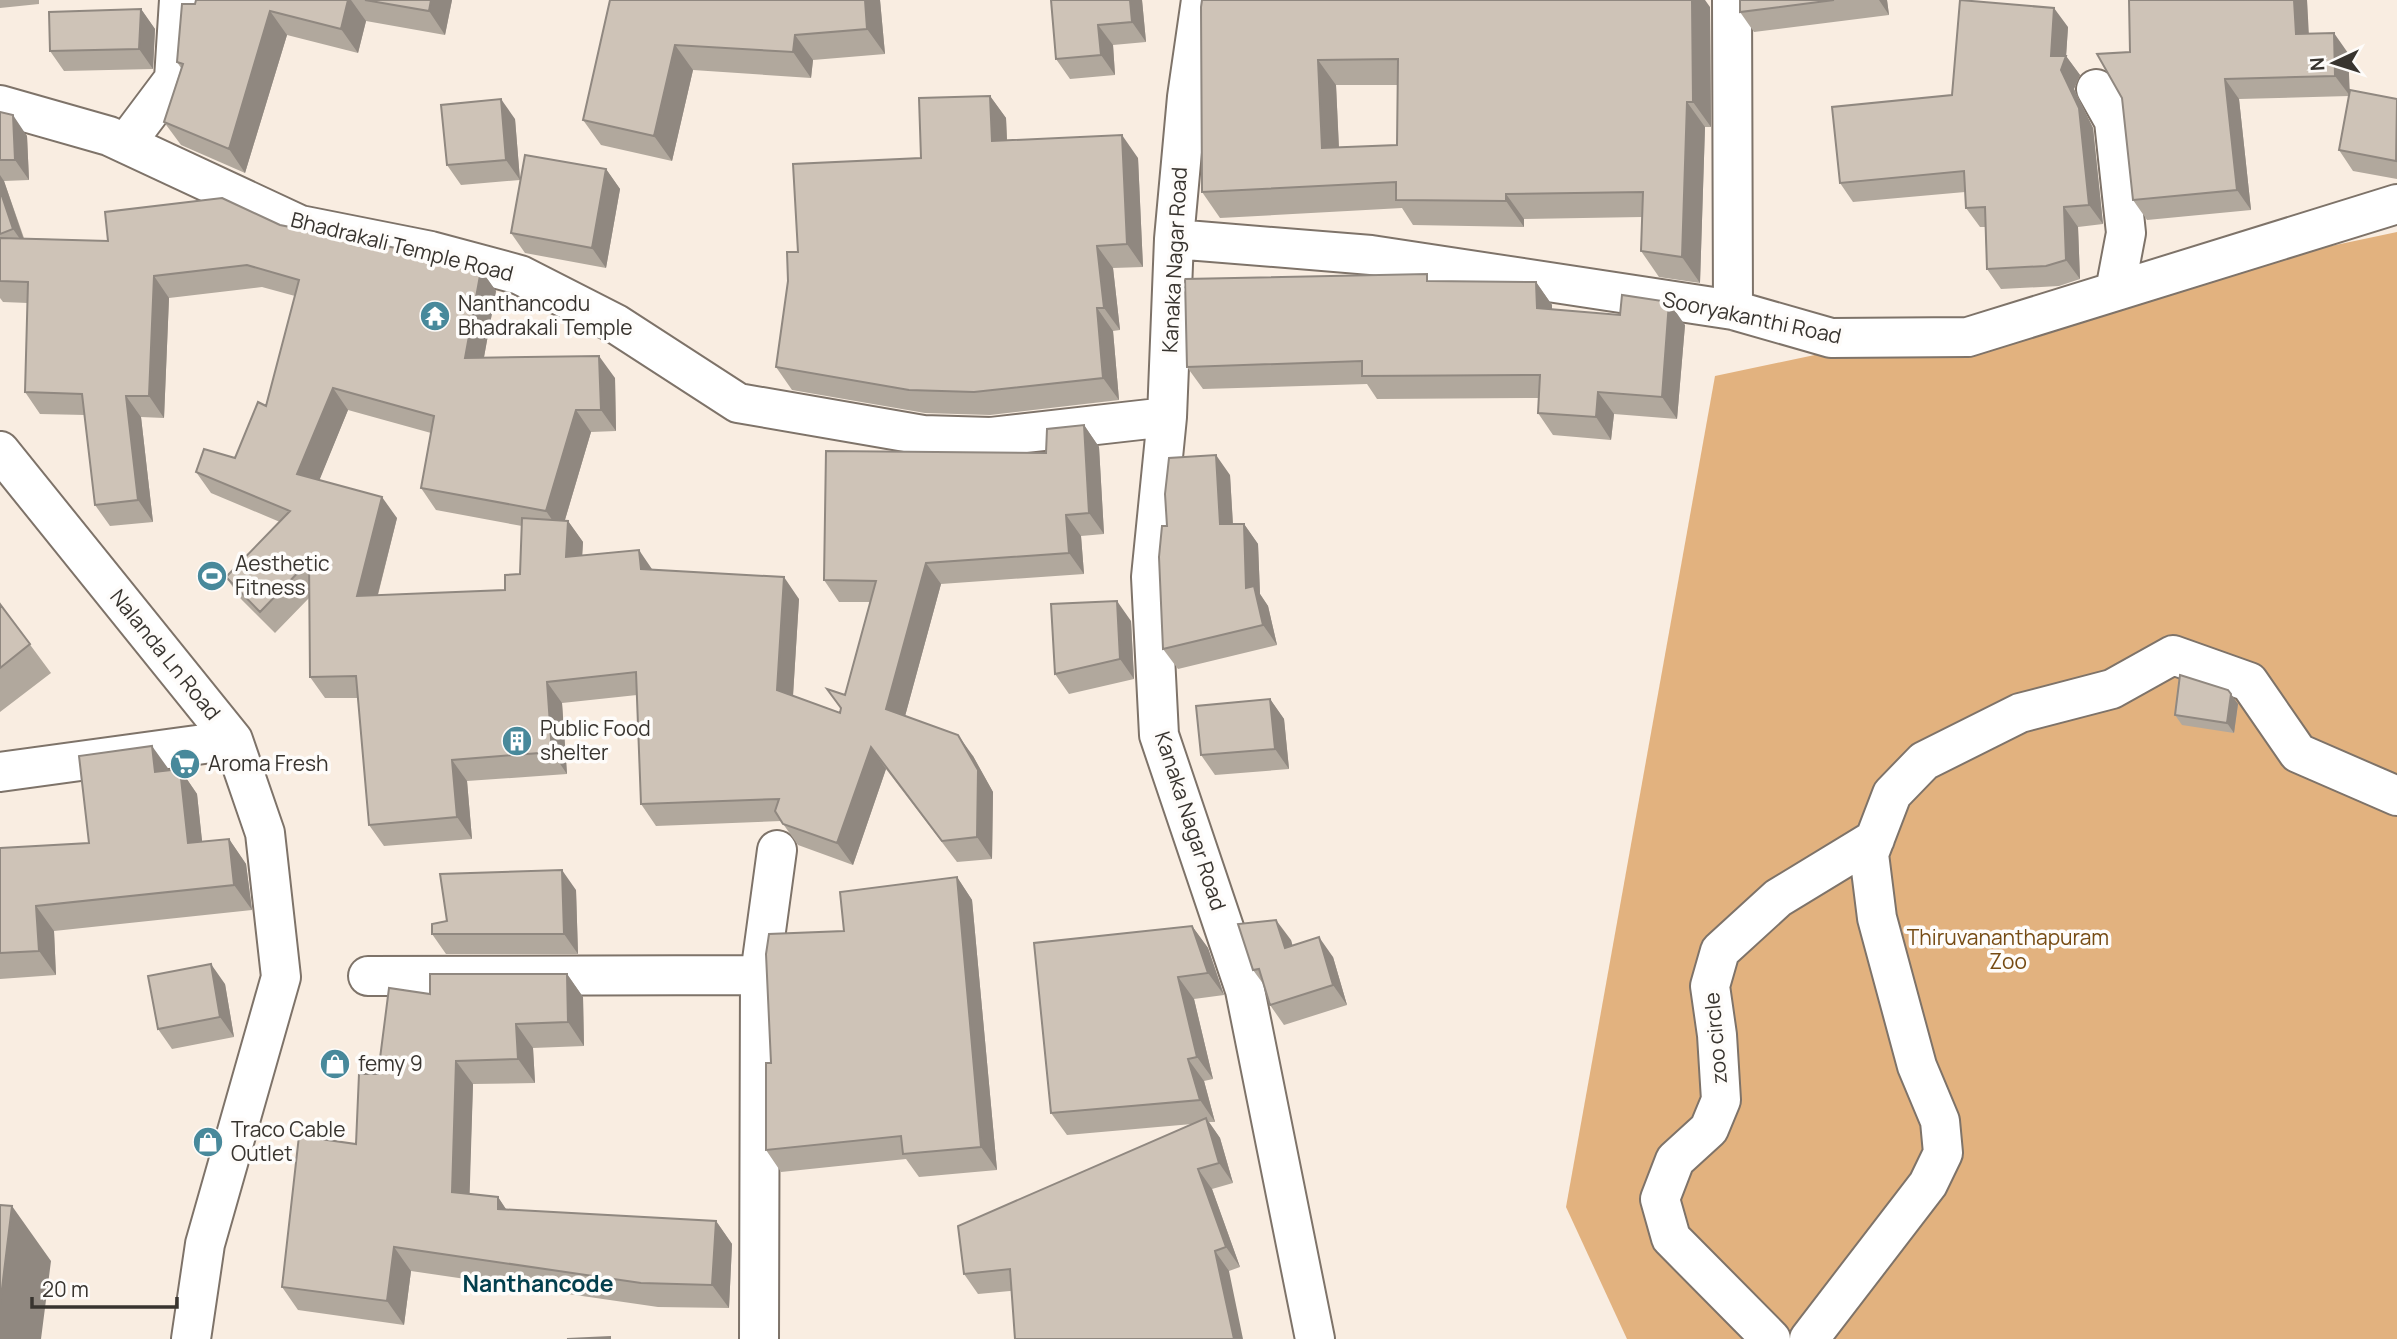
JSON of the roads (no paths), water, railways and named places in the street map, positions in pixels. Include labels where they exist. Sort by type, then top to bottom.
[{"type":"street","points":[[126,143],[174,79],[179,0]]},
{"type":"street","name":"Kanaka Nagar Road","points":[[1201,0],[1187,97],[1174,239],[1167,417],[1151,577],[1159,734],[1245,990],[1315,1339]]},
{"type":"street","points":[[1732,0],[1733,310]]},
{"type":"street","points":[[2096,89],[2114,121],[2126,233],[2115,291]]},
{"type":"street","name":"Bhadrakali Temple Road","points":[[0,105],[126,143],[300,225],[431,251],[520,275],[616,324],[738,403],[923,435],[990,437],[1167,417]]},
{"type":"street","name":"Sooryakanthi Road","points":[[1174,239],[1371,255],[1733,310],[1831,338],[1968,337],[2397,204]]},
{"type":"street","name":"Nalanda Ln Road","points":[[0,451],[233,740],[265,833],[281,977],[205,1244],[191,1339]]},
{"type":"street","points":[[1809,1339],[1928,1184],[1943,1153],[1940,1121],[1917,1066],[1877,918],[1869,854],[1892,794],[1924,761],[2020,713],[2112,689],[2173,655],[2249,682],[2298,753],[2397,796]]},
{"type":"street","points":[[0,772],[233,740]]},
{"type":"street","name":"zoo circle","points":[[1771,1339],[1671,1238],[1660,1199],[1675,1160],[1709,1129],[1721,1100],[1717,1035],[1710,986],[1720,951],[1778,898],[1875,839]]},
{"type":"street","points":[[759,1339],[760,975],[777,850]]},
{"type":"street","points":[[368,976],[760,975]]},
{"type":"place","name":"Nanthancodu Bhadrakali Temple","points":[[435,316]]},
{"type":"place","name":"Aesthetic Fitness","points":[[212,576]]},
{"type":"place","name":"Public Food shelter","points":[[517,741]]},
{"type":"place","name":"Aroma Fresh","points":[[185,764]]},
{"type":"place","name":"femy 9","points":[[335,1064]]},
{"type":"place","name":"Traco Cable Outlet","points":[[208,1142]]},
{"type":"district","name":"Nanthancode","points":[[538,1284]]},
{"type":"park label","name":"Thiruvananthapuram Zoo","points":[[2008,950]]}]
